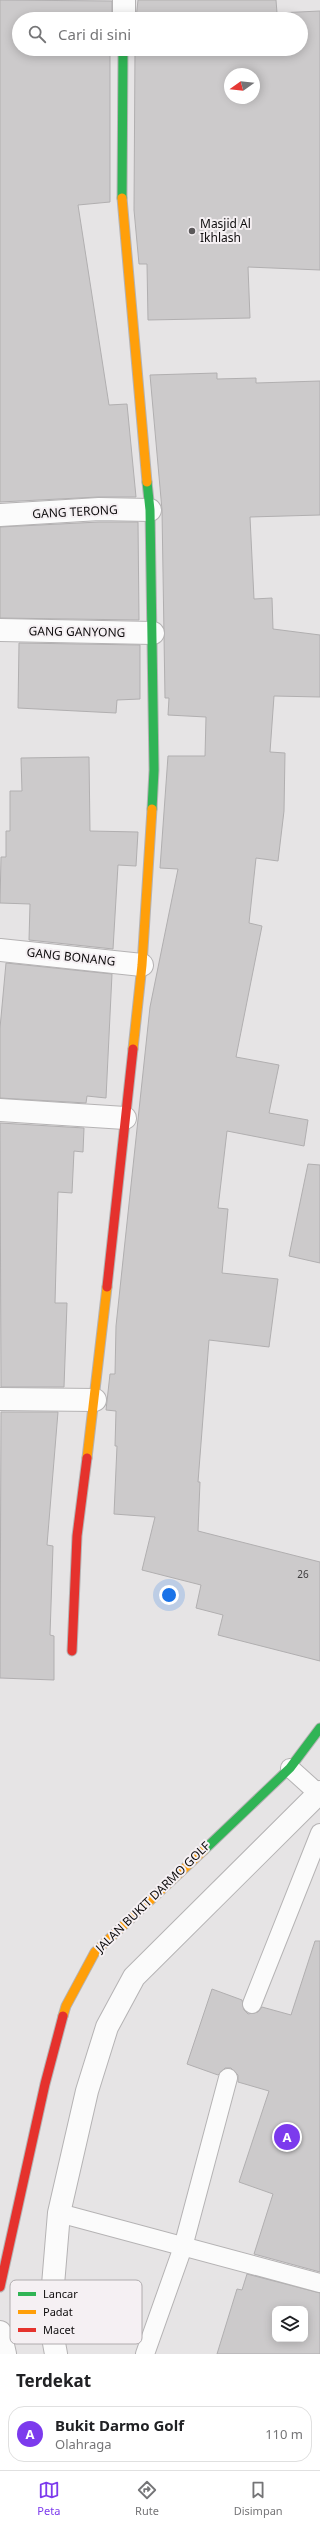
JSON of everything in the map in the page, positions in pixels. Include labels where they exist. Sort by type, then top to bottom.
[{"type":"street","points":[[124,0],[124,12]]},
{"type":"street","points":[[72,1651],[77,1536],[95,1400],[142,965],[154,770],[154,634],[150,510],[122,211],[123,56]]},
{"type":"street","name":"GANG TERONG","points":[[0,515],[99,509],[150,510]]},
{"type":"street","name":"GANG GANYONG","points":[[0,630],[154,634]]},
{"type":"street","name":"GANG BONANG","points":[[0,950],[142,965]]},
{"type":"street","points":[[0,1110],[125,1118]]},
{"type":"street","points":[[0,1399],[95,1400]]},
{"type":"street","name":"JALAN BUKIT DARMO GOLF","points":[[0,2287],[45,2084],[66,2006],[95,1952],[290,1768],[320,1728]]},
{"type":"street","points":[[53,2280],[59,2213],[87,2091],[107,2027],[134,1977],[319,1794]]},
{"type":"street","points":[[0,2332],[4,2354]]},
{"type":"street","points":[[54,2344],[56,2354]]},
{"type":"lane","points":[[290,1768],[319,1794]]},
{"type":"lane","points":[[252,2004],[320,1832]]},
{"type":"lane","points":[[145,2354],[183,2247],[228,2078]]},
{"type":"lane","points":[[59,2213],[320,2283]]},
{"type":"building","points":[[0,0],[112,1],[112,12],[12,12],[12,56],[110,56],[110,202],[78,205],[109,405],[127,404],[136,497],[98,497],[0,502]]},
{"type":"building","points":[[138,0],[276,0],[277,12],[137,12]]},
{"type":"building","points":[[320,11],[320,270],[248,267],[250,318],[148,320],[147,264],[139,264],[134,210],[135,56],[308,56],[308,12],[298,12]]},
{"type":"building","points":[[217,373],[217,379],[256,378],[256,383],[320,381],[320,515],[250,517],[254,599],[272,598],[273,629],[320,635],[320,697],[274,696],[270,752],[285,753],[284,811],[278,861],[256,858],[249,923],[262,926],[236,1057],[279,1065],[269,1113],[308,1120],[304,1146],[227,1131],[218,1208],[228,1209],[222,1273],[278,1279],[269,1347],[209,1340],[198,1482],[200,1482],[198,1531],[320,1562],[320,1661],[218,1635],[223,1615],[196,1608],[201,1585],[142,1570],[155,1517],[114,1514],[117,1446],[115,1446],[116,1411],[106,1410],[110,1374],[115,1374],[116,1326],[150,1007],[178,869],[160,868],[168,756],[205,756],[206,717],[168,715],[169,698],[165,698],[162,510],[150,375]]},
{"type":"building","points":[[99,522],[138,522],[139,620],[0,618],[0,527]]},
{"type":"building","points":[[19,643],[140,645],[140,699],[117,700],[116,713],[18,708]]},
{"type":"building","points":[[89,757],[90,831],[138,832],[136,866],[118,865],[113,949],[29,940],[30,904],[0,903],[1,857],[6,857],[6,831],[10,831],[10,791],[22,791],[21,758]]},
{"type":"building","points":[[6,963],[112,974],[106,1098],[87,1096],[86,1103],[0,1098],[0,1028]]},
{"type":"building","points":[[0,1123],[84,1128],[83,1152],[74,1151],[72,1193],[58,1192],[55,1303],[67,1303],[64,1387],[1,1387]]},
{"type":"building","points":[[308,1164],[320,1165],[320,1263],[289,1256]]},
{"type":"building","points":[[1,1412],[58,1412],[47,1545],[53,1546],[50,1635],[54,1636],[54,1680],[0,1678]]},
{"type":"building","points":[[315,1941],[320,1941],[320,2272],[254,2254],[273,2194],[239,2182],[269,2091],[238,2082],[238,2075],[231,2068],[225,2068],[218,2075],[187,2064],[212,1989],[242,2000],[244,2010],[248,2014],[258,2012],[262,2007],[291,2015]]},
{"type":"building","points":[[247,2274],[320,2293],[320,2354],[217,2354],[237,2289],[242,2290]]},
{"type":"traffic: fast","points":[[122,198],[123,56]]},
{"type":"traffic: fast","points":[[147,482],[150,510],[154,770],[152,809]]},
{"type":"traffic: fast","points":[[204,1850],[290,1768],[320,1728]]},
{"type":"traffic: slow","points":[[122,198],[147,482]]},
{"type":"traffic: slow","points":[[133,1049],[142,965],[152,809]]},
{"type":"traffic: slow","points":[[87,1458],[107,1287]]},
{"type":"traffic: slow","points":[[63,2016],[66,2006],[95,1952],[204,1850]]},
{"type":"traffic: jam","points":[[107,1287],[133,1049]]},
{"type":"traffic: jam","points":[[72,1651],[77,1536],[87,1458]]},
{"type":"traffic: jam","points":[[0,2287],[45,2084],[63,2016]]},
{"type":"place","name":"Masjid Al Ikhlash","points":[[192,231]]},
{"type":"place","name":"Bukit Darmo Golf","points":[[287,2137]]}]
